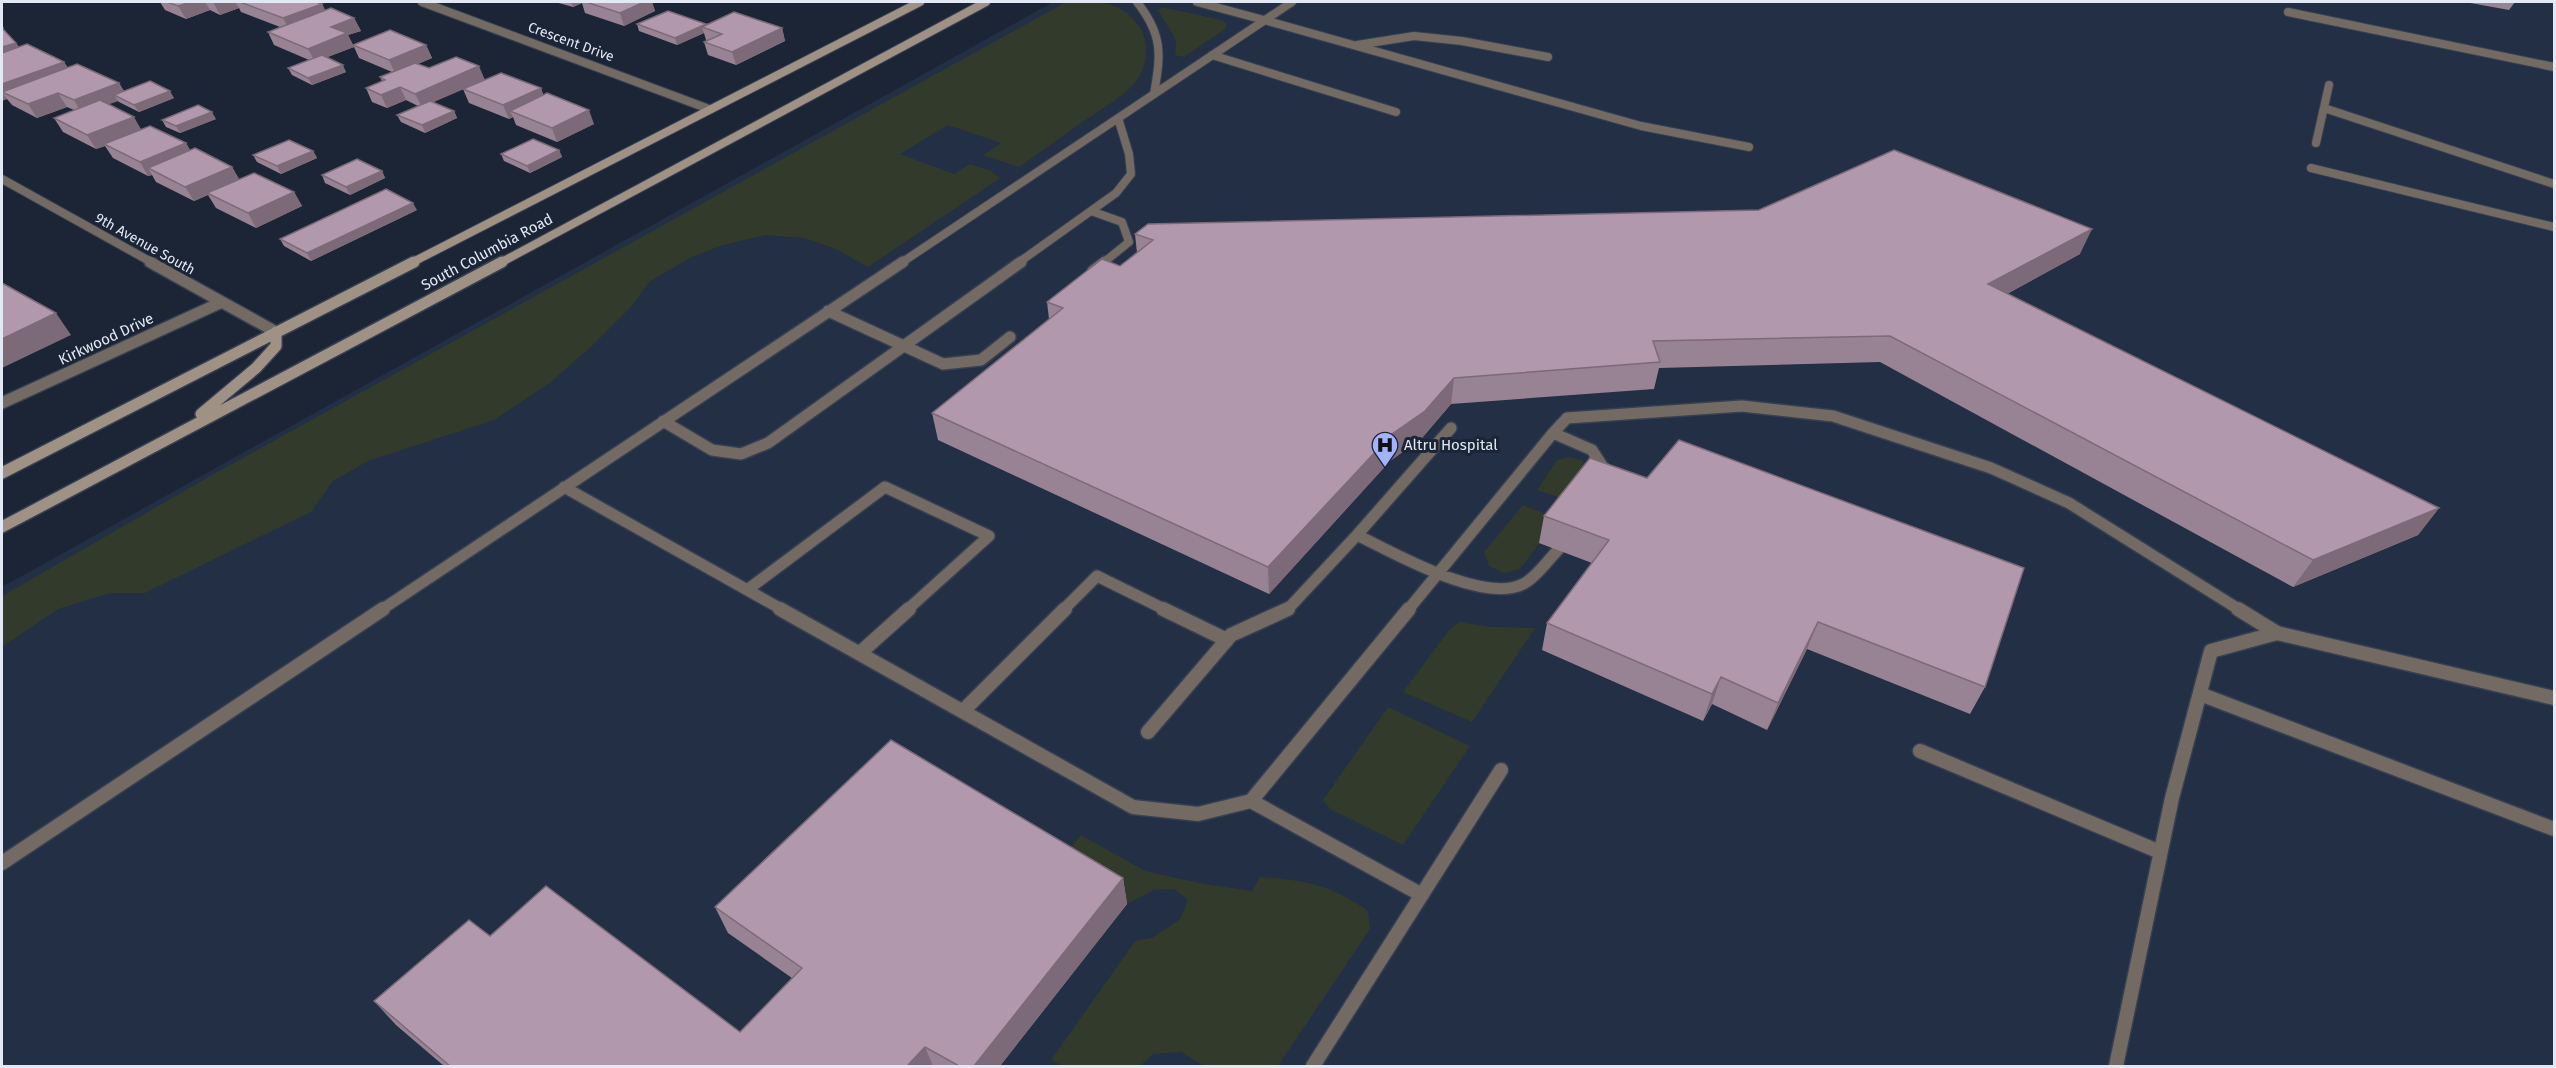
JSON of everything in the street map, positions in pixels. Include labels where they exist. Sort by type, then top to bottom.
[{"type":"main road","name":"South Columbia Road","points":[[2,474],[920,2]]},
{"type":"main road","name":"South Columbia Road","points":[[2,527],[986,2]]},
{"type":"main road","points":[[144,451],[212,406],[256,368],[276,346],[276,332]]},
{"type":"street","name":"Crescent Drive","points":[[422,2],[709,109]]},
{"type":"street","points":[[1137,2],[1151,19],[1161,52],[1154,94]]},
{"type":"street","points":[[1197,2],[1641,126],[1749,147]]},
{"type":"street","points":[[2,863],[1292,2]]},
{"type":"street","points":[[2288,12],[2554,67]]},
{"type":"street","points":[[1354,45],[1414,36],[1548,57]]},
{"type":"street","points":[[1212,55],[1396,112]]},
{"type":"street","points":[[2316,144],[2329,85]]},
{"type":"street","points":[[2324,108],[2554,184]]},
{"type":"street","points":[[663,421],[712,450],[741,454],[768,443],[1116,193],[1131,174],[1129,154],[1118,117]]},
{"type":"street","points":[[2311,168],[2554,227]]},
{"type":"street","name":"9th Avenue South","points":[[2,179],[276,332]]},
{"type":"street","points":[[1085,277],[1129,242],[1122,222],[1091,211]]},
{"type":"street","name":"Kirkwood Drive","points":[[2,403],[222,302]]},
{"type":"street","points":[[828,312],[902,347],[943,363],[981,360],[1010,337]]},
{"type":"street","points":[[564,487],[1133,807],[1198,814],[1251,801],[1567,418],[1742,406],[1833,416],[1991,468],[2069,503],[2277,633],[2554,698]]},
{"type":"street","points":[[1148,732],[1231,635],[1287,610],[1451,428]]},
{"type":"street","points":[[1553,433],[1592,450],[1603,467],[1599,490]]},
{"type":"street","points":[[747,590],[885,487],[989,536],[860,653]]},
{"type":"street","points":[[1357,535],[1439,575],[1477,586],[1500,588],[1525,583],[1558,550]]},
{"type":"street","points":[[963,711],[1097,576],[1227,640]]},
{"type":"street","points":[[2116,1066],[2172,798],[2211,651],[2277,633]]},
{"type":"street","points":[[2200,694],[2554,829]]},
{"type":"street","points":[[1920,752],[2160,852]]},
{"type":"street","points":[[1313,1066],[1501,770]]},
{"type":"street","points":[[1251,801],[1422,895]]},
{"type":"shaded area","name":"Altru Hospital","points":[[1053,2],[2554,2],[2554,1066],[2,1066],[2,587]]},
{"type":"green space","points":[[1066,2],[1109,4],[1118,7],[1134,19],[1144,36],[1146,57],[1142,71],[1134,84],[1113,102],[1019,167],[983,155],[1001,143],[948,125],[900,154],[954,174],[970,164],[991,171],[1000,178],[868,267],[834,248],[804,238],[765,235],[720,246],[688,259],[649,282],[631,307],[594,344],[551,382],[494,420],[368,461],[333,481],[311,512],[145,593],[110,593],[58,609],[2,647],[2,596],[212,475]]},
{"type":"green space","points":[[1162,7],[1221,20],[1227,24],[1225,29],[1184,57],[1175,55],[1176,40],[1158,10]]},
{"type":"green space","points":[[1569,457],[1582,460],[1587,471],[1572,502],[1537,490],[1557,460]]},
{"type":"green space","points":[[1523,505],[1558,519],[1520,569],[1504,573],[1489,566],[1484,552]]},
{"type":"green space","points":[[1459,622],[1492,627],[1535,628],[1472,722],[1403,692],[1449,630]]},
{"type":"green space","points":[[1388,707],[1470,746],[1403,845],[1330,809],[1323,800]]},
{"type":"green space","points":[[1081,835],[1145,871],[1204,884],[1252,891],[1260,877],[1317,885],[1341,895],[1368,911],[1370,929],[1278,1066],[1204,1066],[1181,1052],[1153,1054],[1140,1066],[1062,1066],[1051,1060],[1135,941],[1152,938],[1180,919],[1188,900],[1174,889],[1154,890],[1127,904],[1057,863]]},
{"type":"building","points":[[167,2],[191,2],[178,6]]},
{"type":"building","points":[[240,2],[316,2],[322,4],[283,18]]},
{"type":"building","points":[[586,2],[644,2],[620,13]]},
{"type":"building","points":[[331,8],[354,18],[331,27],[347,33],[308,49],[268,32]]},
{"type":"building","points":[[668,11],[706,24],[675,38],[637,24]]},
{"type":"building","points":[[734,12],[782,28],[732,52],[704,42],[722,34],[702,27]]},
{"type":"building","points":[[2,28],[16,43],[2,47]]},
{"type":"building","points":[[390,30],[426,45],[389,60],[353,45]]},
{"type":"building","points":[[27,44],[64,62],[2,84],[2,53]]},
{"type":"building","points":[[322,55],[343,65],[308,78],[288,68]]},
{"type":"building","points":[[456,57],[479,66],[415,94],[400,87],[381,95],[366,88],[385,80],[380,77],[415,63],[429,68]]},
{"type":"building","points":[[77,64],[119,83],[74,100],[58,93],[28,104],[2,92]]},
{"type":"building","points":[[501,73],[541,88],[503,105],[463,89]]},
{"type":"building","points":[[150,81],[170,91],[134,105],[114,95]]},
{"type":"building","points":[[547,93],[589,110],[552,128],[510,111]]},
{"type":"building","points":[[100,100],[134,117],[87,135],[54,118]]},
{"type":"building","points":[[430,101],[454,111],[422,125],[397,115]]},
{"type":"building","points":[[198,105],[212,112],[176,126],[162,120]]},
{"type":"building","points":[[150,126],[186,143],[140,162],[104,144]]},
{"type":"building","points":[[533,139],[559,150],[527,166],[501,154]]},
{"type":"building","points":[[289,140],[313,151],[277,166],[253,155]]},
{"type":"building","points":[[195,148],[232,167],[185,187],[148,168]]},
{"type":"building","points":[[1894,150],[2092,229],[1988,284],[2439,508],[2313,560],[1890,336],[1653,341],[1660,362],[1454,378],[1425,411],[1392,434],[1268,567],[932,413],[1063,308],[1047,302],[1102,259],[1120,266],[1153,240],[1135,234],[1148,224],[1759,210]]},
{"type":"building","points":[[357,159],[382,171],[346,187],[322,175]]},
{"type":"building","points":[[254,173],[294,192],[248,213],[207,193]]},
{"type":"building","points":[[386,189],[413,203],[307,253],[280,239]]},
{"type":"building","points":[[2,283],[56,313],[2,339]]},
{"type":"building","points":[[1679,440],[2024,568],[1985,687],[1818,622],[1778,703],[1721,677],[1712,694],[1547,623],[1609,540],[1544,516],[1590,458],[1647,478]]},
{"type":"building","points":[[891,740],[1123,878],[974,1066],[959,1066],[925,1047],[907,1066],[450,1066],[374,1001],[469,920],[490,936],[546,886],[740,1032],[802,968],[715,907]]},
{"type":"place","name":"Altru Hospital","points":[[1385,468]]}]
